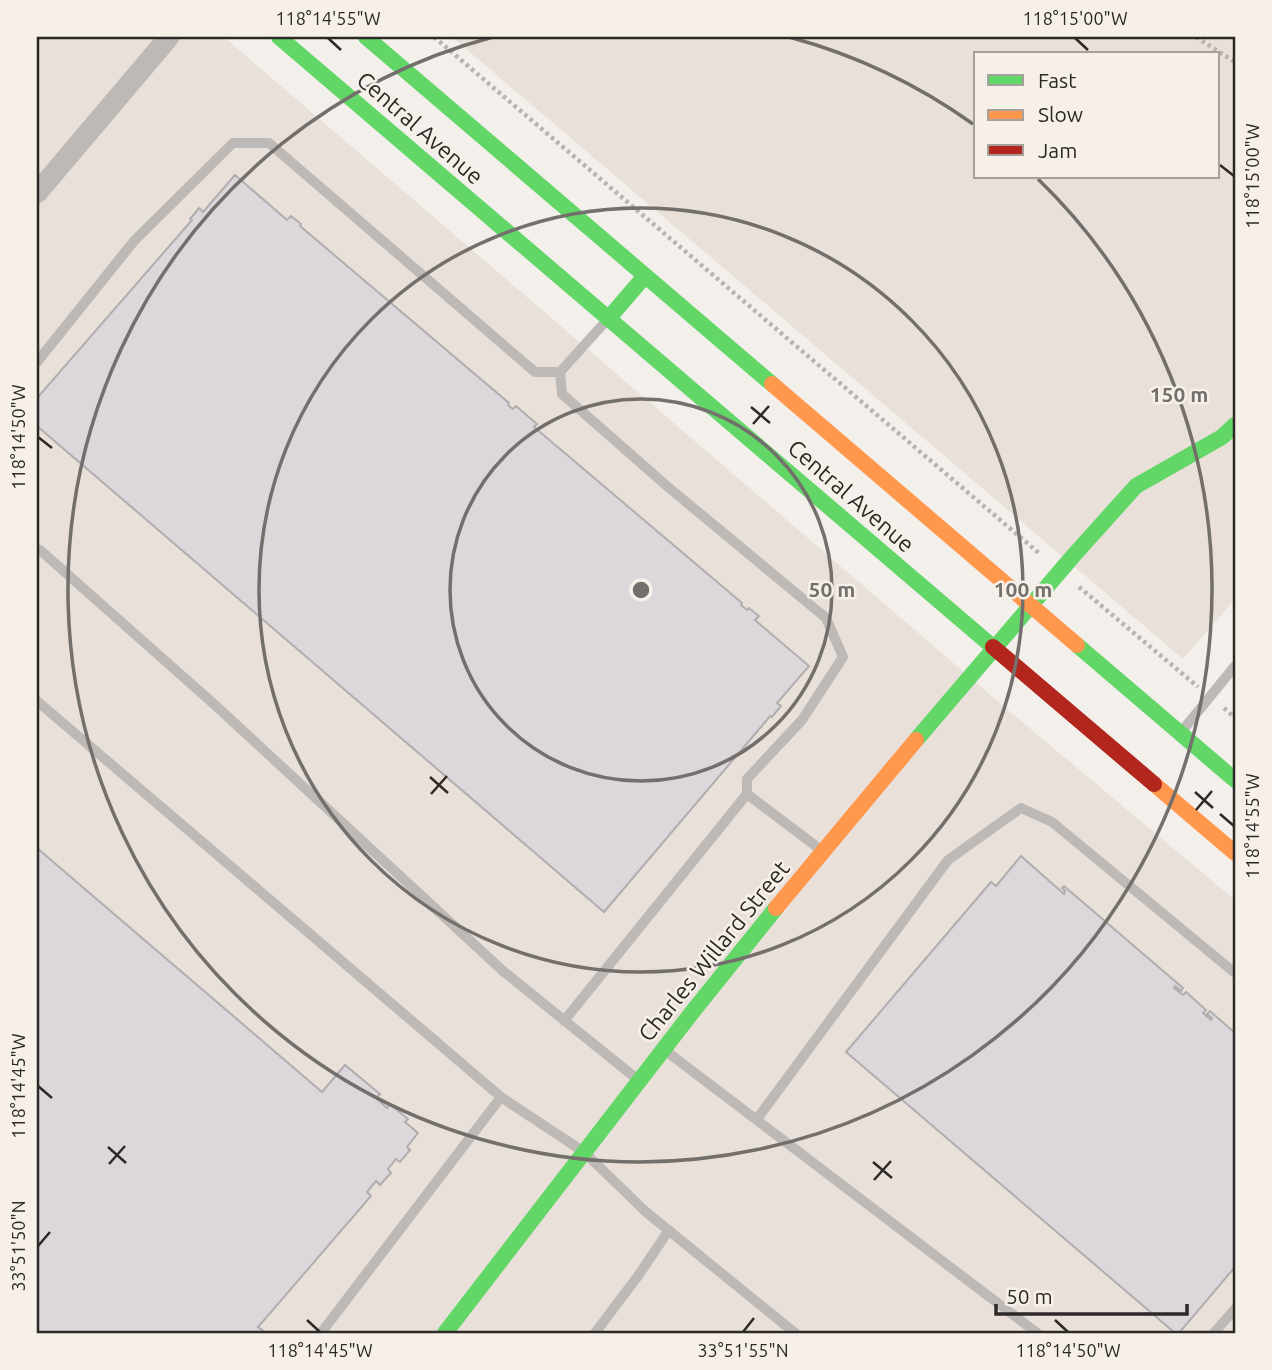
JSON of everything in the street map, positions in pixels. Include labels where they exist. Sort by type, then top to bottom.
[{"type":"main road","name":"Central Avenue","points":[[279,37],[1235,853]]},
{"type":"main road","name":"Central Avenue","points":[[366,37],[1235,780]]},
{"type":"main road","points":[[608,318],[645,276]]},
{"type":"main road","name":"Charles Willard Street","points":[[445,1333],[664,1049],[823,851],[1136,486],[1222,437],[1235,425]]},
{"type":"street","points":[[37,193],[169,37]]},
{"type":"lane","points":[[37,362],[134,240],[233,143],[269,143],[535,372],[560,372]]},
{"type":"lane","points":[[564,1021],[747,794],[747,779],[802,720],[843,657],[826,618],[668,487],[562,394],[560,372],[608,318]]},
{"type":"lane","points":[[40,550],[215,705],[503,971],[640,1080]]},
{"type":"lane","points":[[1180,733],[1235,666]]},
{"type":"lane","points":[[37,701],[501,1097],[584,1152],[646,1212],[795,1333]]},
{"type":"lane","points":[[747,794],[823,851]]},
{"type":"lane","points":[[757,1119],[948,860],[1021,808],[1052,822],[1235,973]]},
{"type":"lane","points":[[664,1049],[1037,1333]]},
{"type":"lane","points":[[321,1333],[501,1097]]},
{"type":"lane","points":[[594,1333],[638,1276],[668,1230]]},
{"type":"lane","points":[[1214,1333],[1235,1309]]},
{"type":"path","points":[[433,37],[1042,556]]},
{"type":"path","points":[[1196,37],[1219,52]]},
{"type":"path","points":[[1220,52],[1235,62]]},
{"type":"path","points":[[1084,591],[1194,683]]},
{"type":"path","points":[[1227,711],[1235,718]]},
{"type":"shaded area","points":[[37,37],[224,37],[1021,721],[1235,900],[1235,1333],[37,1333]]},
{"type":"shaded area","points":[[452,37],[1235,37],[1235,599],[1183,659]]},
{"type":"building","points":[[235,175],[287,220],[291,216],[301,224],[300,226],[509,403],[508,405],[513,409],[516,406],[537,424],[534,427],[742,603],[741,605],[759,616],[755,620],[809,666],[777,703],[781,706],[772,717],[770,716],[604,912],[37,426],[37,398],[192,220],[190,219],[199,208],[203,212]]},
{"type":"building","points":[[37,848],[322,1092],[345,1065],[380,1094],[376,1098],[387,1108],[390,1104],[408,1119],[405,1122],[418,1133],[407,1147],[410,1150],[400,1162],[396,1159],[388,1169],[391,1173],[380,1185],[376,1181],[367,1192],[371,1196],[258,1327],[266,1333],[37,1333]]},
{"type":"building","points":[[1021,856],[1064,894],[1064,886],[1183,988],[1181,991],[1175,986],[1174,988],[1183,995],[1186,992],[1206,1010],[1203,1013],[1211,1020],[1207,1014],[1210,1011],[1235,1033],[1235,1267],[1179,1333],[1175,1333],[846,1052],[991,882],[996,886]]},
{"type":"traffic: fast","points":[[279,37],[993,647]]},
{"type":"traffic: fast","points":[[366,37],[772,384]]},
{"type":"traffic: fast","points":[[608,319],[645,276]]},
{"type":"traffic: fast","points":[[916,740],[1136,486],[1222,437],[1235,425]]},
{"type":"traffic: fast","points":[[1077,645],[1235,780]]},
{"type":"traffic: fast","points":[[445,1333],[690,1015],[776,908]]},
{"type":"traffic: slow","points":[[772,384],[1077,645]]},
{"type":"traffic: slow","points":[[776,908],[916,740]]},
{"type":"traffic: slow","points":[[1154,784],[1235,853]]},
{"type":"traffic: jam","points":[[993,647],[1154,784]]}]
